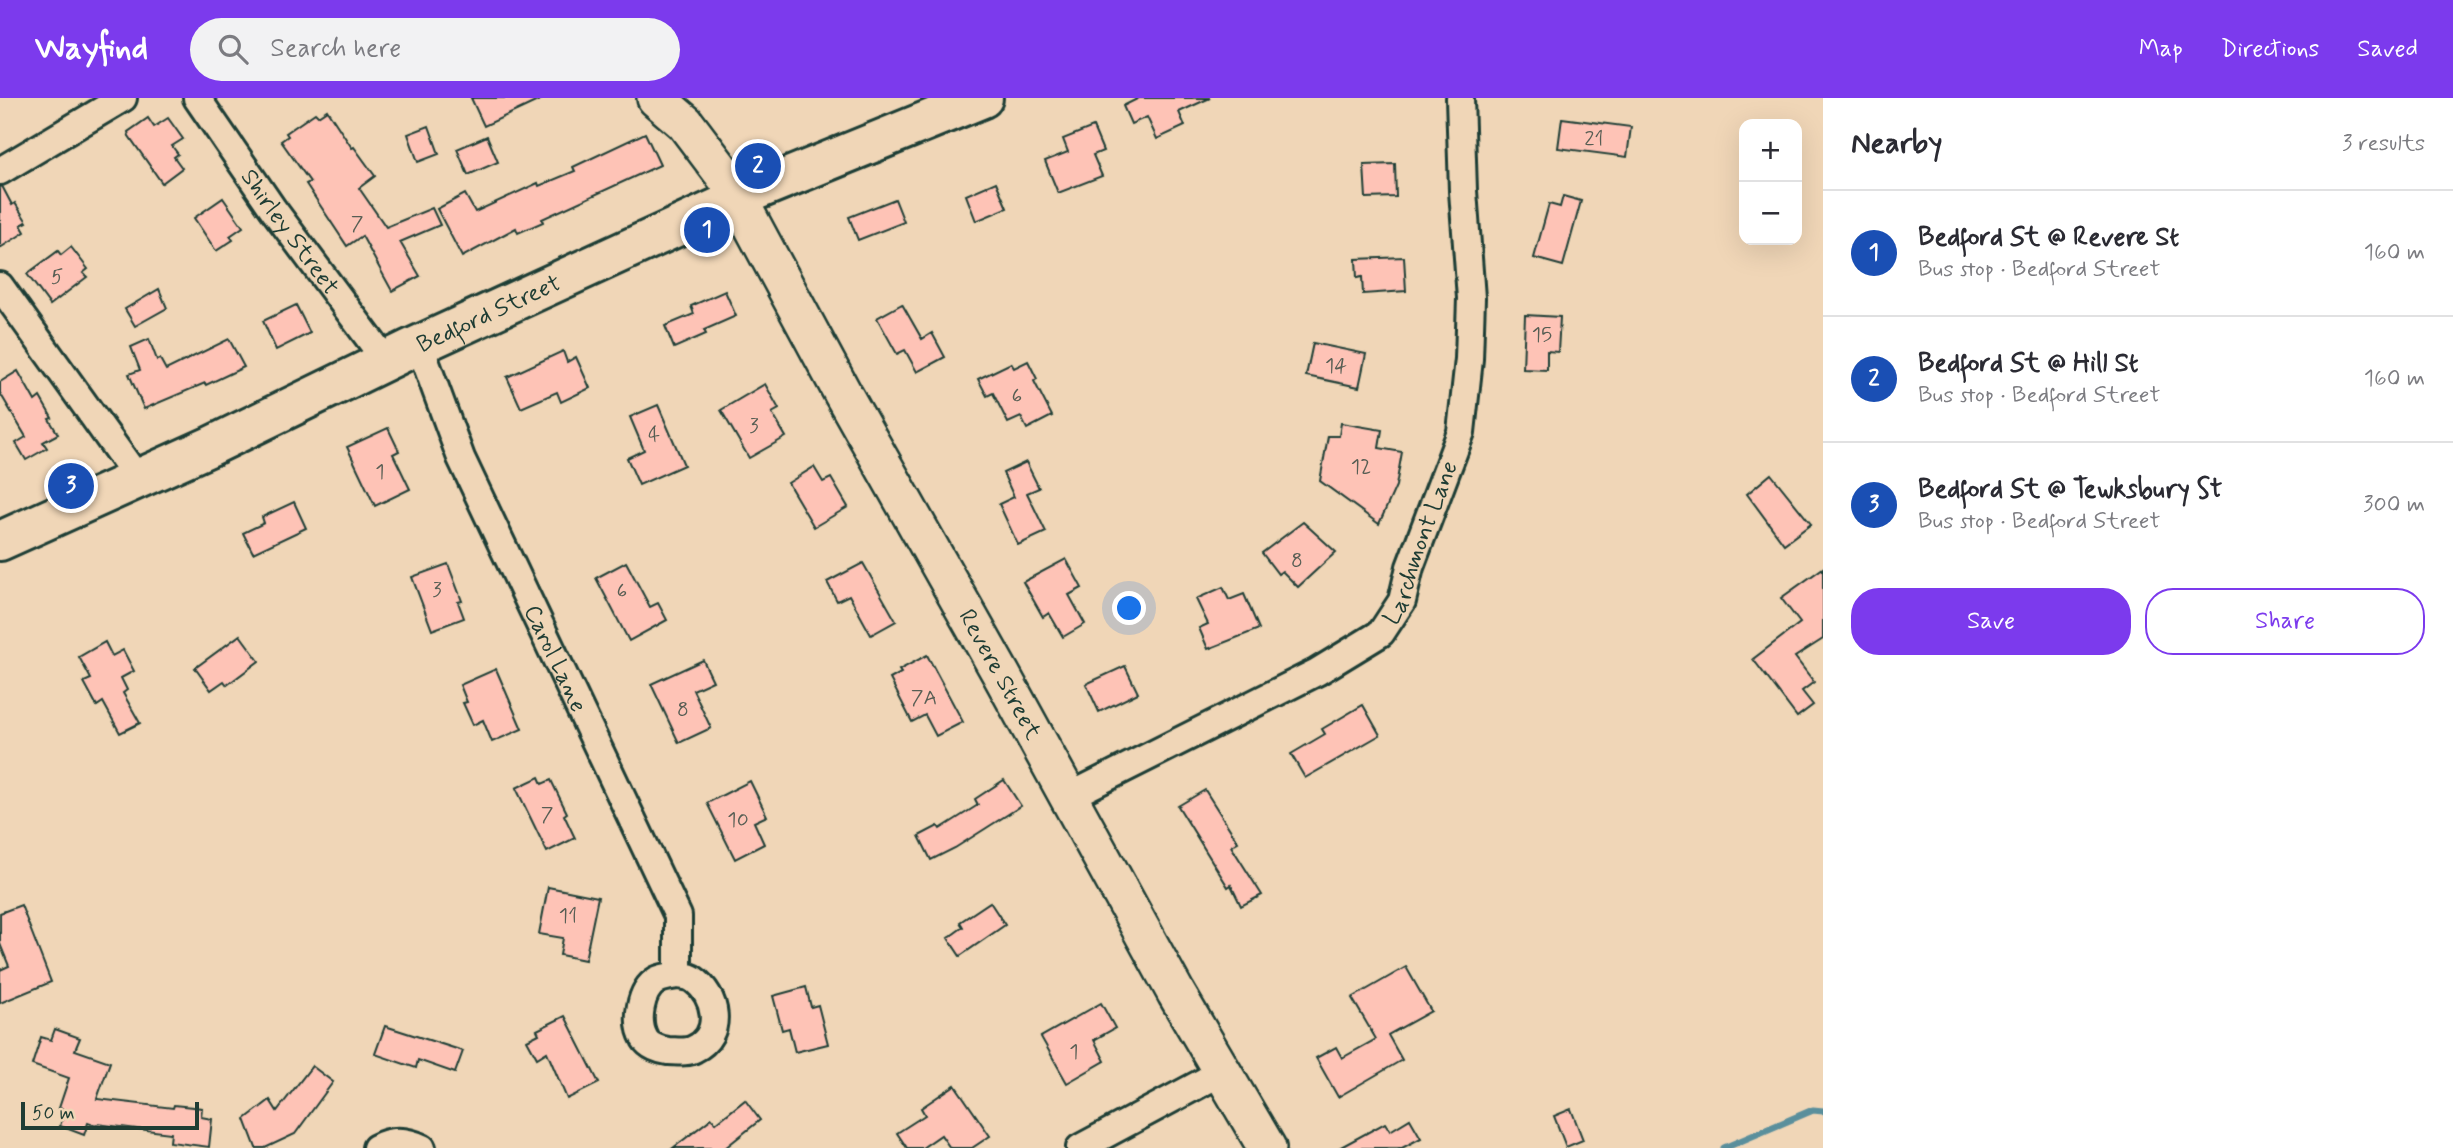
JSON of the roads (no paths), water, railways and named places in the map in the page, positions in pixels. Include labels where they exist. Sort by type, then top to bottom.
[{"type":"main road","name":"Bedford Street","points":[[0,541],[138,480],[403,353],[738,199],[983,98]]},
{"type":"street","points":[[0,171],[123,98]]},
{"type":"street","name":"Shirley Street","points":[[197,98],[273,209],[403,353]]},
{"type":"street","name":"Revere Street","points":[[656,98],[685,123],[728,180],[1176,993],[1267,1148]]},
{"type":"street","name":"Larchmont Lane","points":[[1068,797],[1317,672],[1381,633],[1402,601],[1410,567],[1461,432],[1469,359],[1471,298],[1463,191],[1460,98]]},
{"type":"street","points":[[0,286],[138,480]]},
{"type":"street","name":"Carol Lane","points":[[403,353],[460,458],[678,916],[678,975]]},
{"type":"street","points":[[1080,1148],[1222,1072]]},
{"type":"street","points":[[376,1148],[397,1141],[409,1142],[422,1148]]},
{"type":"waterway","points":[[1724,1148],[1813,1110],[1823,1111]]},
{"type":"place","name":"Bedford St @ Hill St","points":[[758,166]]},
{"type":"place","name":"Bedford St @ Revere St","points":[[707,230]]},
{"type":"place","name":"Bedford St @ Tewksbury St","points":[[71,486]]}]
